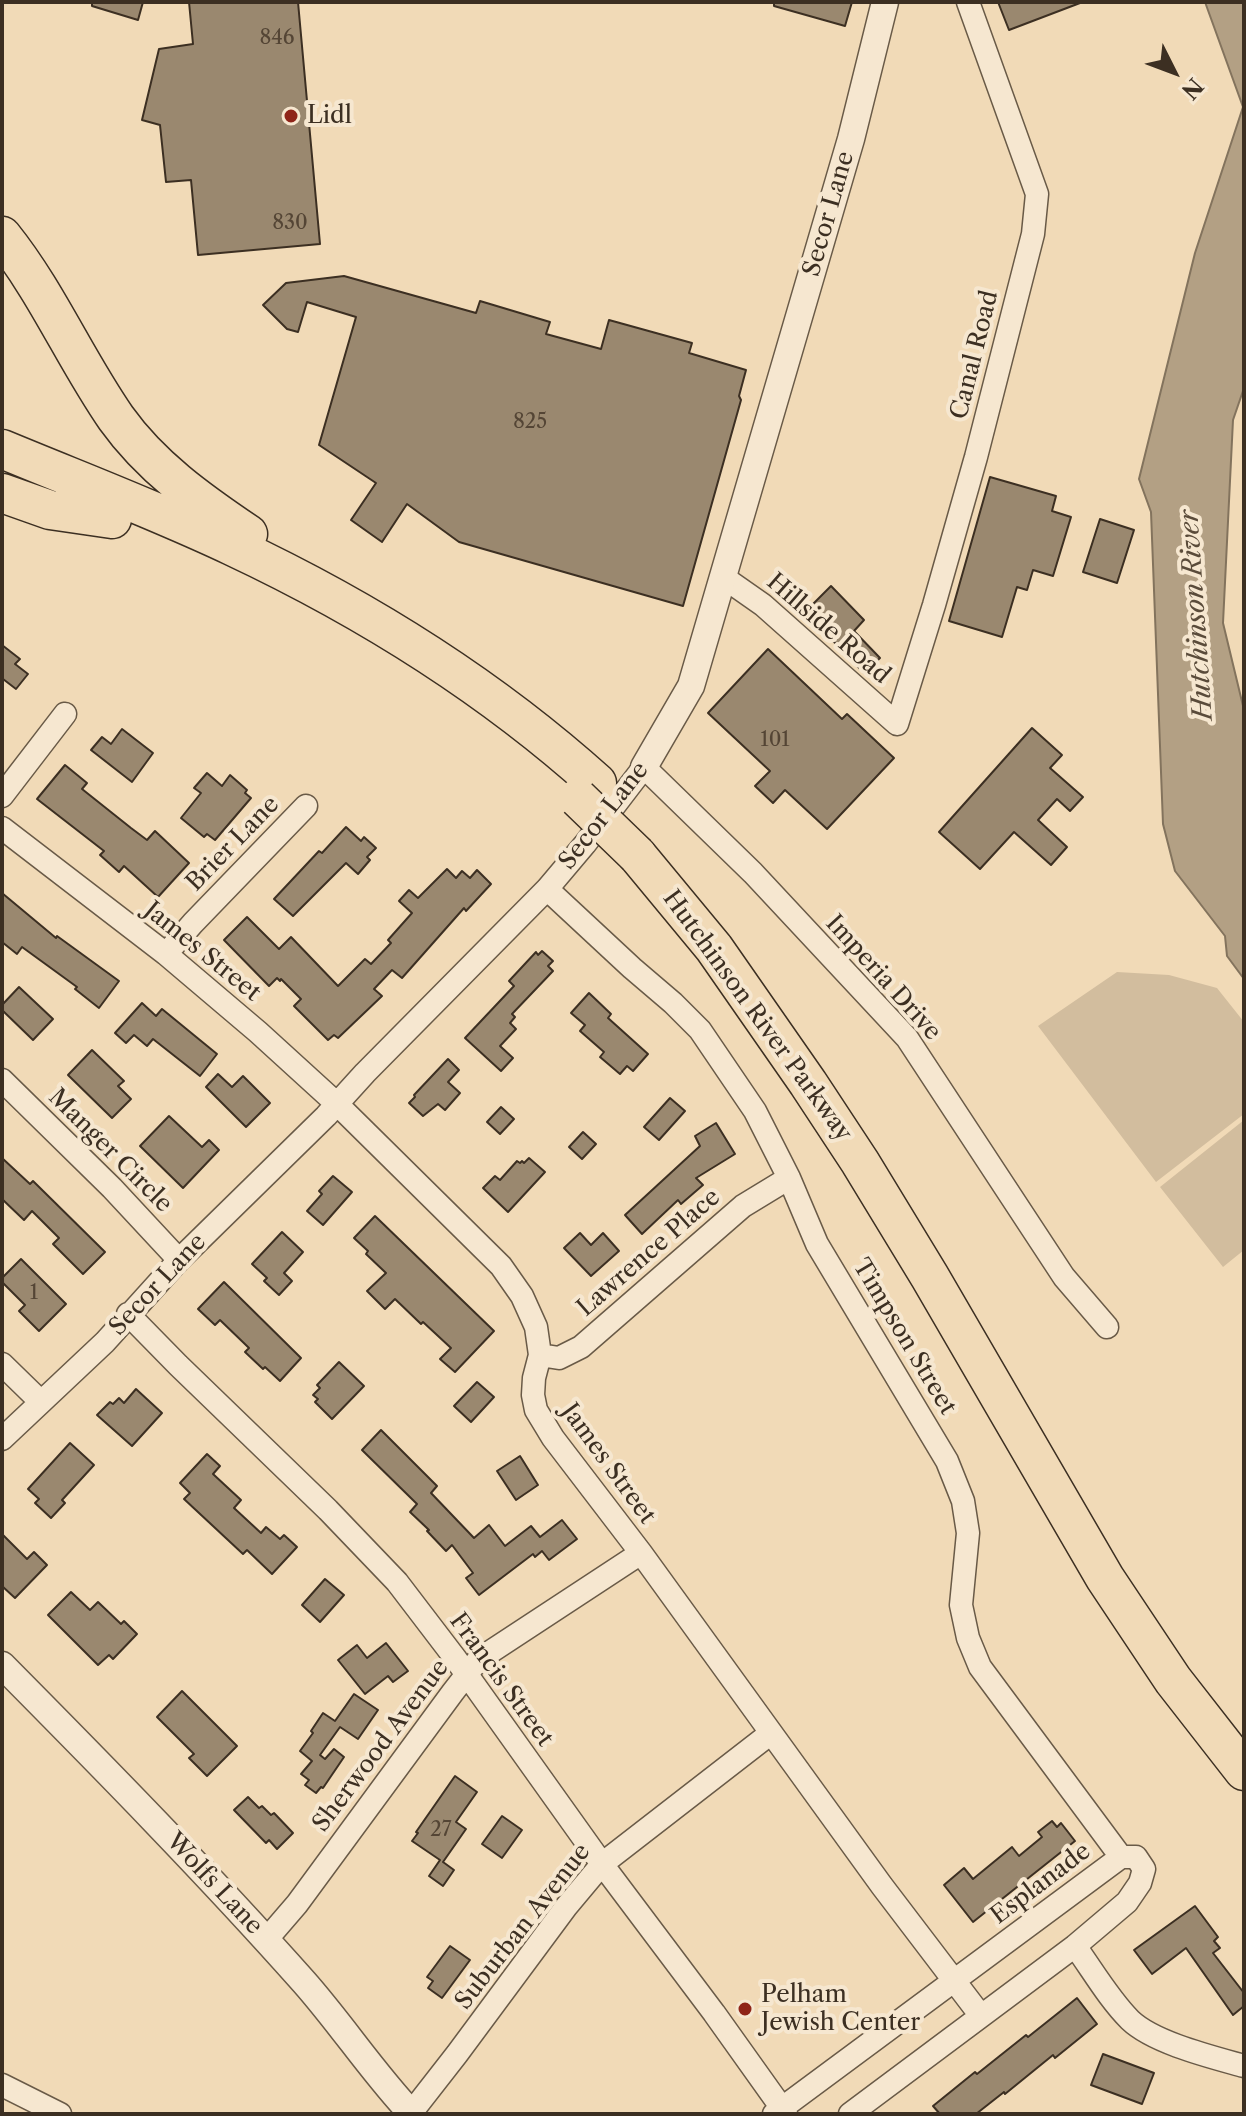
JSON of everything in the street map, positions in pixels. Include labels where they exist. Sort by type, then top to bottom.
[{"type":"highway","points":[[2,236],[45,300],[116,418],[137,443],[171,478],[266,545],[323,592]]},
{"type":"highway","name":"Hutchinson River Parkway","points":[[2,449],[188,525],[323,592],[411,642],[519,717],[588,791],[728,930],[838,1087],[941,1251],[1101,1527],[1165,1625],[1244,1732]]},
{"type":"highway","name":"Hutchinson River Parkway","points":[[2,474],[218,564],[307,611],[376,650],[474,715],[528,756],[588,791]]},
{"type":"highway","points":[[2,493],[50,510],[112,519]]},
{"type":"highway","name":"Hutchinson River Parkway","points":[[645,847],[860,1162],[1105,1578],[1173,1680],[1244,1771]]},
{"type":"street","name":"Secor Lane","points":[[2,1439],[105,1342],[179,1260],[547,889],[644,767],[691,686],[851,139],[885,2]]},
{"type":"street","name":"Canal Road","points":[[897,724],[976,457],[1033,234],[1037,194],[968,2]]},
{"type":"street","name":"Hillside Road","points":[[723,577],[763,605],[897,724]]},
{"type":"street","points":[[2,796],[65,714]]},
{"type":"street","name":"Imperia Drive","points":[[644,767],[753,873],[907,1038],[1064,1277],[1107,1327]]},
{"type":"street","name":"Brier Lane","points":[[166,954],[306,806]]},
{"type":"street","name":"James Street","points":[[2,828],[166,954],[258,1032],[337,1104],[501,1266],[529,1310],[539,1341],[540,1355],[533,1395],[536,1410],[553,1438],[981,2016]]},
{"type":"street","name":"Timpson Street","points":[[547,889],[700,1030],[755,1111],[789,1178],[817,1244],[947,1461],[958,1488],[968,1533],[961,1605],[968,1638],[980,1667],[1121,1857]]},
{"type":"street","name":"Manger Circle","points":[[2,1080],[112,1188],[179,1260]]},
{"type":"street","name":"Lawrence Place","points":[[540,1355],[559,1358],[581,1347],[743,1206],[789,1178]]},
{"type":"street","name":"Francis Street","points":[[128,1314],[397,1582],[714,2013],[781,2112]]},
{"type":"street","points":[[2,1364],[41,1402]]},
{"type":"street","name":"Sherwood Avenue","points":[[266,1940],[297,1904],[478,1660],[641,1553]]},
{"type":"street","name":"Wolfs Lane","points":[[2,1665],[189,1856],[266,1940],[412,2113]]},
{"type":"street","name":"Suburban Avenue","points":[[412,2113],[566,1907],[602,1864],[771,1733]]},
{"type":"street","name":"Esplanade","points":[[781,2112],[1121,1857],[1136,1857],[1144,1869],[1140,1883],[1127,1902],[1075,1946],[981,2016],[877,2107],[850,2114]]},
{"type":"street","points":[[1075,1946],[1131,2022],[1150,2035],[1244,2066]]},
{"type":"street","points":[[2,2085],[60,2114]]},
{"type":"shaded area","points":[[1117,972],[1169,975],[1217,988],[1244,1022],[1244,1114],[1156,1182],[1038,1026]]},
{"type":"shaded area","points":[[1244,1120],[1244,1250],[1223,1267],[1160,1187]]},
{"type":"water","name":"Hutchinson River","points":[[1205,2],[1244,2],[1244,388],[1233,420],[1223,623],[1244,710],[1244,979],[1227,956],[1225,936],[1175,871],[1163,824],[1151,512],[1139,479],[1195,253],[1243,107]]},
{"type":"building","points":[[92,2],[143,2],[138,20],[92,6]]},
{"type":"building","points":[[189,2],[298,2],[320,244],[198,255],[191,180],[166,182],[160,125],[142,120],[159,49],[193,44]]},
{"type":"building","points":[[774,2],[852,2],[845,26],[774,6]]},
{"type":"building","points":[[998,2],[1079,2],[1080,3],[1009,30]]},
{"type":"building","points":[[344,276],[476,313],[480,301],[550,322],[546,334],[601,349],[609,320],[692,343],[689,353],[746,370],[739,396],[741,400],[683,606],[459,542],[407,504],[382,542],[351,520],[376,483],[319,445],[356,317],[307,302],[298,332],[287,329],[263,305],[286,283]]},
{"type":"building","points":[[990,477],[1056,496],[1052,511],[1071,517],[1053,576],[1033,570],[1027,590],[1017,587],[1002,637],[949,621]]},
{"type":"building","points":[[1100,519],[1134,530],[1117,583],[1083,572]]},
{"type":"building","points":[[831,586],[864,620],[854,631],[880,658],[864,673],[805,612]]},
{"type":"building","points":[[2,645],[20,659],[15,664],[28,674],[16,689],[2,680]]},
{"type":"building","points":[[768,649],[842,719],[847,714],[894,758],[827,829],[785,790],[773,803],[755,786],[770,771],[708,713]]},
{"type":"building","points":[[1032,728],[1062,755],[1050,768],[1083,797],[1070,811],[1057,799],[1038,820],[1067,847],[1051,865],[1014,832],[980,869],[939,832]]},
{"type":"building","points":[[122,729],[153,753],[132,782],[91,750],[102,737],[111,744]]},
{"type":"building","points":[[65,765],[87,783],[82,789],[131,828],[147,840],[155,831],[189,863],[158,897],[124,866],[119,872],[100,855],[104,851],[37,799]]},
{"type":"building","points":[[207,773],[222,786],[230,775],[247,790],[245,793],[251,798],[215,840],[207,834],[204,837],[181,818],[201,793],[194,788]]},
{"type":"building","points":[[346,827],[361,841],[364,837],[376,848],[367,857],[370,860],[358,874],[346,863],[293,916],[274,899]]},
{"type":"building","points":[[447,869],[456,878],[462,871],[470,878],[477,870],[491,884],[466,911],[464,908],[402,978],[392,970],[374,989],[382,996],[338,1038],[334,1035],[328,1040],[294,1006],[301,999],[281,979],[277,978],[269,986],[224,940],[247,917],[279,949],[291,937],[338,986],[365,959],[371,964],[391,943],[388,940],[412,913],[399,901],[409,890],[418,898]]},
{"type":"building","points":[[2,893],[56,938],[119,981],[99,1008],[75,989],[77,987],[22,947],[17,954],[2,942]]},
{"type":"building","points":[[542,951],[553,961],[548,966],[553,971],[512,1014],[515,1017],[510,1023],[516,1029],[500,1046],[513,1058],[501,1071],[465,1038],[514,986],[509,981],[536,952],[538,955]]},
{"type":"building","points":[[19,987],[53,1019],[33,1040],[2,1010],[2,1005]]},
{"type":"building","points":[[589,993],[611,1014],[608,1018],[648,1054],[633,1071],[627,1066],[620,1074],[600,1057],[604,1052],[580,1031],[585,1025],[571,1013]]},
{"type":"building","points":[[142,1003],[156,1016],[162,1009],[217,1054],[200,1076],[153,1039],[147,1046],[134,1035],[126,1043],[115,1033]]},
{"type":"building","points":[[92,1050],[124,1081],[118,1086],[131,1099],[112,1118],[68,1075]]},
{"type":"building","points":[[448,1059],[459,1070],[448,1082],[460,1093],[445,1110],[438,1104],[423,1116],[409,1103]]},
{"type":"building","points":[[218,1074],[232,1087],[243,1076],[270,1103],[246,1127],[206,1087]]},
{"type":"building","points":[[670,1098],[685,1111],[659,1140],[644,1127]]},
{"type":"building","points":[[501,1107],[514,1119],[500,1134],[487,1122]]},
{"type":"building","points":[[169,1116],[202,1147],[209,1140],[219,1150],[183,1188],[140,1146]]},
{"type":"building","points":[[716,1123],[735,1154],[696,1178],[703,1185],[681,1204],[678,1200],[642,1234],[625,1215],[700,1146],[695,1136]]},
{"type":"building","points":[[583,1132],[596,1144],[582,1159],[569,1147]]},
{"type":"building","points":[[2,1158],[30,1184],[33,1181],[105,1252],[83,1274],[53,1244],[59,1238],[32,1211],[24,1220],[2,1199]]},
{"type":"building","points":[[529,1158],[545,1172],[508,1212],[483,1188],[495,1176],[500,1180],[517,1161],[524,1163]]},
{"type":"building","points":[[333,1176],[352,1192],[323,1225],[307,1211]]},
{"type":"building","points":[[375,1216],[494,1331],[455,1372],[440,1359],[451,1348],[423,1322],[421,1324],[395,1299],[385,1309],[367,1291],[386,1273],[354,1238]]},
{"type":"building","points":[[282,1232],[303,1252],[284,1273],[292,1281],[279,1295],[252,1264]]},
{"type":"building","points":[[580,1233],[591,1245],[603,1233],[619,1251],[591,1276],[564,1248]]},
{"type":"building","points":[[21,1259],[66,1304],[39,1331],[19,1311],[25,1305],[2,1282],[2,1278]]},
{"type":"building","points":[[224,1282],[301,1358],[280,1381],[245,1352],[249,1348],[220,1320],[215,1325],[198,1309]]},
{"type":"building","points":[[339,1362],[364,1386],[332,1419],[315,1402],[318,1399],[313,1395],[320,1388],[317,1385]]},
{"type":"building","points":[[477,1382],[494,1397],[471,1422],[454,1406]]},
{"type":"building","points":[[136,1389],[162,1413],[132,1446],[97,1415],[119,1398],[124,1403]]},
{"type":"building","points":[[381,1430],[437,1486],[431,1493],[474,1538],[489,1525],[505,1546],[531,1526],[540,1537],[562,1520],[577,1539],[549,1560],[542,1551],[535,1557],[533,1554],[479,1595],[466,1578],[473,1573],[452,1545],[446,1551],[427,1531],[410,1512],[417,1504],[362,1450]]},
{"type":"building","points":[[70,1443],[94,1465],[62,1500],[65,1503],[51,1518],[35,1503],[39,1499],[28,1489]]},
{"type":"building","points":[[207,1454],[220,1466],[213,1474],[241,1500],[234,1508],[261,1533],[266,1527],[280,1539],[284,1535],[297,1547],[272,1574],[247,1550],[243,1554],[184,1499],[190,1493],[180,1483]]},
{"type":"building","points":[[520,1456],[538,1485],[516,1500],[497,1471]]},
{"type":"building","points":[[2,1534],[27,1559],[34,1552],[47,1565],[15,1598],[2,1586]]},
{"type":"building","points":[[325,1579],[344,1595],[320,1622],[302,1605]]},
{"type":"building","points":[[71,1592],[90,1610],[98,1602],[121,1624],[124,1621],[137,1634],[113,1659],[109,1655],[98,1665],[48,1615]]},
{"type":"building","points":[[386,1643],[408,1671],[393,1682],[388,1676],[365,1694],[338,1660],[357,1645],[367,1658]]},
{"type":"building","points":[[182,1691],[237,1746],[207,1776],[189,1758],[194,1754],[157,1717]]},
{"type":"building","points":[[354,1694],[378,1710],[358,1739],[340,1727],[320,1755],[325,1759],[334,1749],[344,1757],[323,1788],[316,1793],[305,1785],[309,1780],[301,1774],[312,1761],[300,1751],[323,1713],[335,1721]]},
{"type":"building","points":[[455,1776],[477,1792],[456,1822],[466,1829],[443,1862],[454,1870],[443,1886],[429,1876],[440,1860],[412,1841]]},
{"type":"building","points":[[248,1797],[259,1808],[262,1806],[271,1815],[274,1813],[293,1833],[277,1849],[269,1840],[266,1843],[234,1810]]},
{"type":"building","points":[[502,1816],[522,1830],[502,1858],[482,1844]]},
{"type":"building","points":[[1052,1821],[1057,1827],[1061,1823],[1075,1841],[973,1922],[944,1885],[964,1868],[973,1879],[1012,1847],[1019,1856],[1042,1837],[1038,1832]]},
{"type":"building","points":[[1195,1906],[1218,1937],[1214,1941],[1220,1948],[1213,1953],[1244,1993],[1244,2006],[1233,2015],[1186,1948],[1152,1974],[1134,1950]]},
{"type":"building","points":[[450,1946],[470,1960],[442,1998],[428,1988],[433,1981],[427,1977]]},
{"type":"building","points":[[1077,1998],[1097,2024],[1055,2058],[1053,2055],[976,2114],[940,2114],[933,2106],[975,2072],[977,2074],[1026,2035],[1028,2037]]},
{"type":"building","points":[[1103,2054],[1154,2073],[1142,2104],[1091,2085]]},
{"type":"place","name":"Lidl","points":[[291,116]]},
{"type":"place","name":"Pelham Jewish Center","points":[[745,2009]]}]
